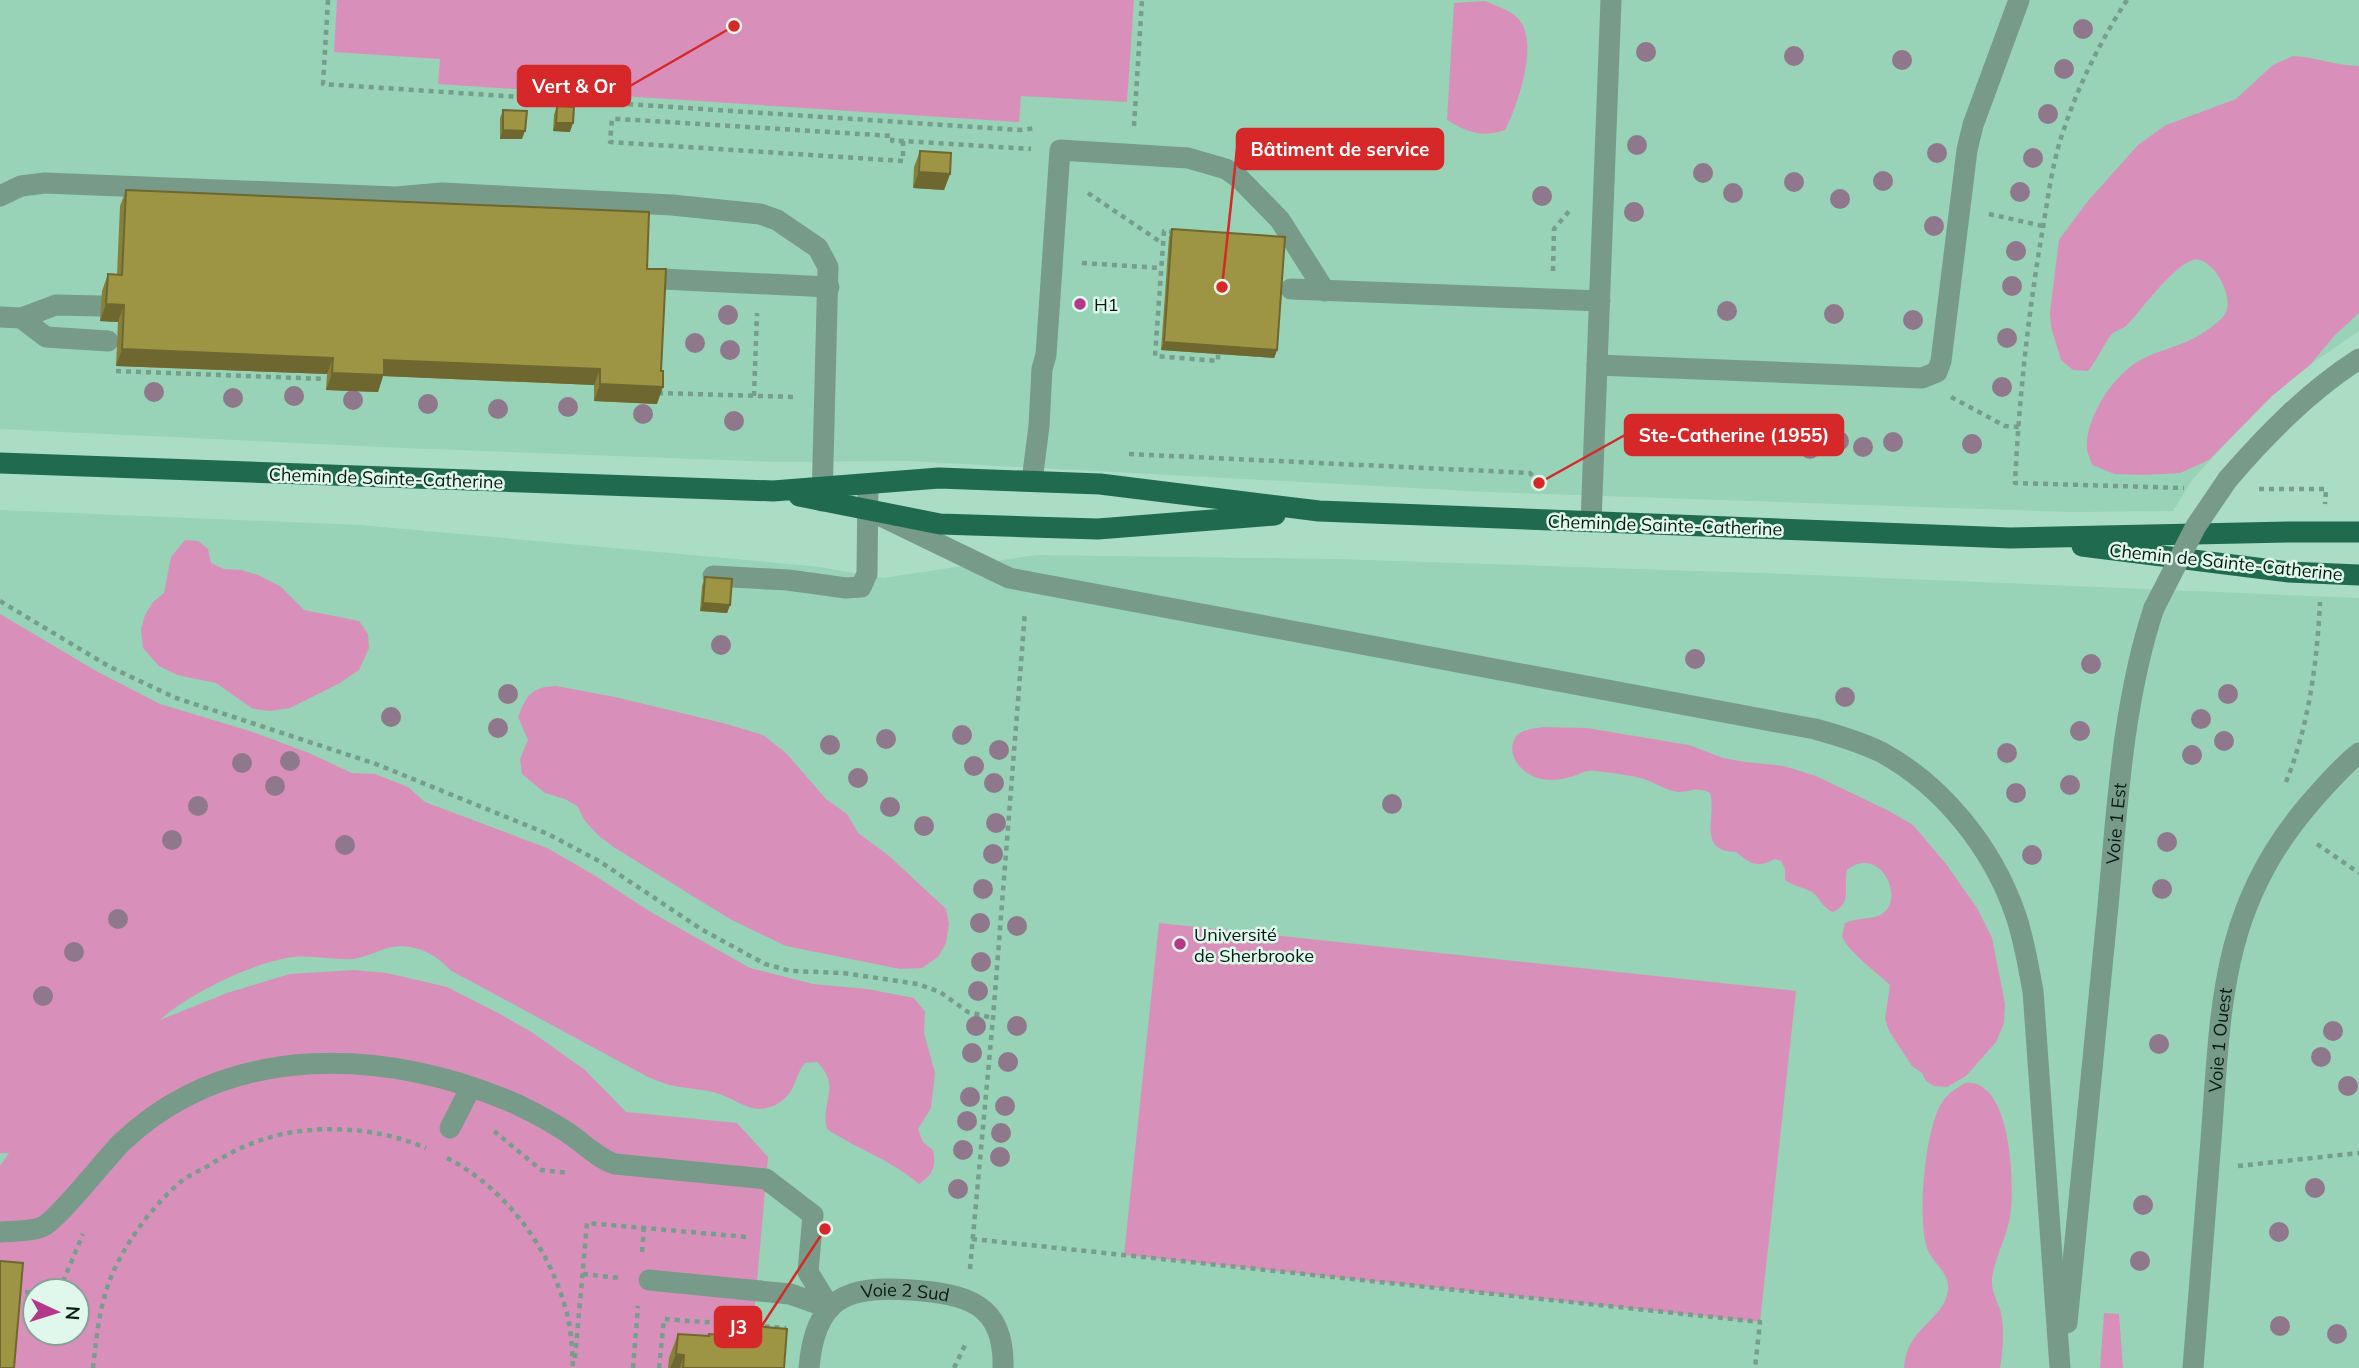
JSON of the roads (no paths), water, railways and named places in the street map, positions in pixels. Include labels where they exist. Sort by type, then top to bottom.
[{"type":"main road","name":"Chemin de Sainte-Catherine","points":[[0,463],[822,494],[868,510],[940,524],[1098,529],[1319,511]]},
{"type":"main road","name":"Chemin de Sainte-Catherine","points":[[822,494],[868,484],[939,478],[1100,484],[1319,511],[1591,522],[2010,537],[2359,532]]},
{"type":"main road","name":"Chemin de Sainte-Catherine","points":[[2010,537],[2289,572],[2359,575]]},
{"type":"lane","points":[[1591,522],[1611,0]]},
{"type":"lane","points":[[1597,365],[1922,378],[1937,372],[1941,361],[1966,150],[2019,0]]},
{"type":"lane","points":[[1032,481],[1042,369],[1046,355],[1060,150],[1188,159],[1226,169],[1240,179],[1280,220],[1325,291]]},
{"type":"lane","points":[[0,196],[21,186],[46,183],[243,201],[352,194],[396,197],[442,193],[672,205],[760,214],[777,220],[818,248],[828,267],[822,494]]},
{"type":"lane","points":[[351,216],[352,194]]},
{"type":"lane","points":[[641,278],[829,287]]},
{"type":"lane","points":[[1291,289],[1600,301]]},
{"type":"lane","points":[[10,318],[56,304],[101,306]]},
{"type":"lane","points":[[10,318],[46,337],[108,341]]},
{"type":"lane","name":"Voie 1 Est","points":[[2061,1368],[2123,762],[2133,687],[2145,636],[2154,608],[2190,537],[2228,479],[2308,398],[2359,359]]},
{"type":"lane","points":[[713,576],[861,587],[867,574],[868,484]]},
{"type":"lane","points":[[868,510],[1009,578],[1815,729],[1879,752],[1912,772],[1948,805],[1979,844],[2007,894],[2021,932],[2033,991],[2061,1368]]},
{"type":"lane","name":"Voie 1 Ouest","points":[[2193,1368],[2219,1026],[2231,953],[2255,887],[2278,844],[2322,790],[2359,753]]},
{"type":"lane","points":[[0,1232],[29,1230],[50,1222],[106,1157],[145,1122],[200,1089],[242,1074],[285,1065],[343,1062],[421,1071],[471,1087],[544,1118],[598,1156],[615,1164],[766,1179],[813,1215],[808,1272],[830,1308]]},
{"type":"lane","points":[[450,1128],[471,1087]]},
{"type":"lane","points":[[649,1280],[790,1294],[830,1308]]},
{"type":"lane","name":"Voie 2 Sud","points":[[830,1308],[850,1294],[873,1288],[940,1292],[968,1299],[988,1314],[995,1324],[1003,1346],[1003,1368]]},
{"type":"lane","points":[[809,1368],[813,1339],[822,1317],[830,1308]]},
{"type":"place","name":"Vert & Or","points":[[734,26]]},
{"type":"place","name":"Bâtiment de service","points":[[1222,287]]},
{"type":"place","name":"H1","points":[[1080,304]]},
{"type":"place","name":"Ste-Catherine (1955)","points":[[1539,483]]},
{"type":"place","name":"Université de Sherbrooke","points":[[1180,944]]},
{"type":"place","name":"J3","points":[[825,1229]]}]
